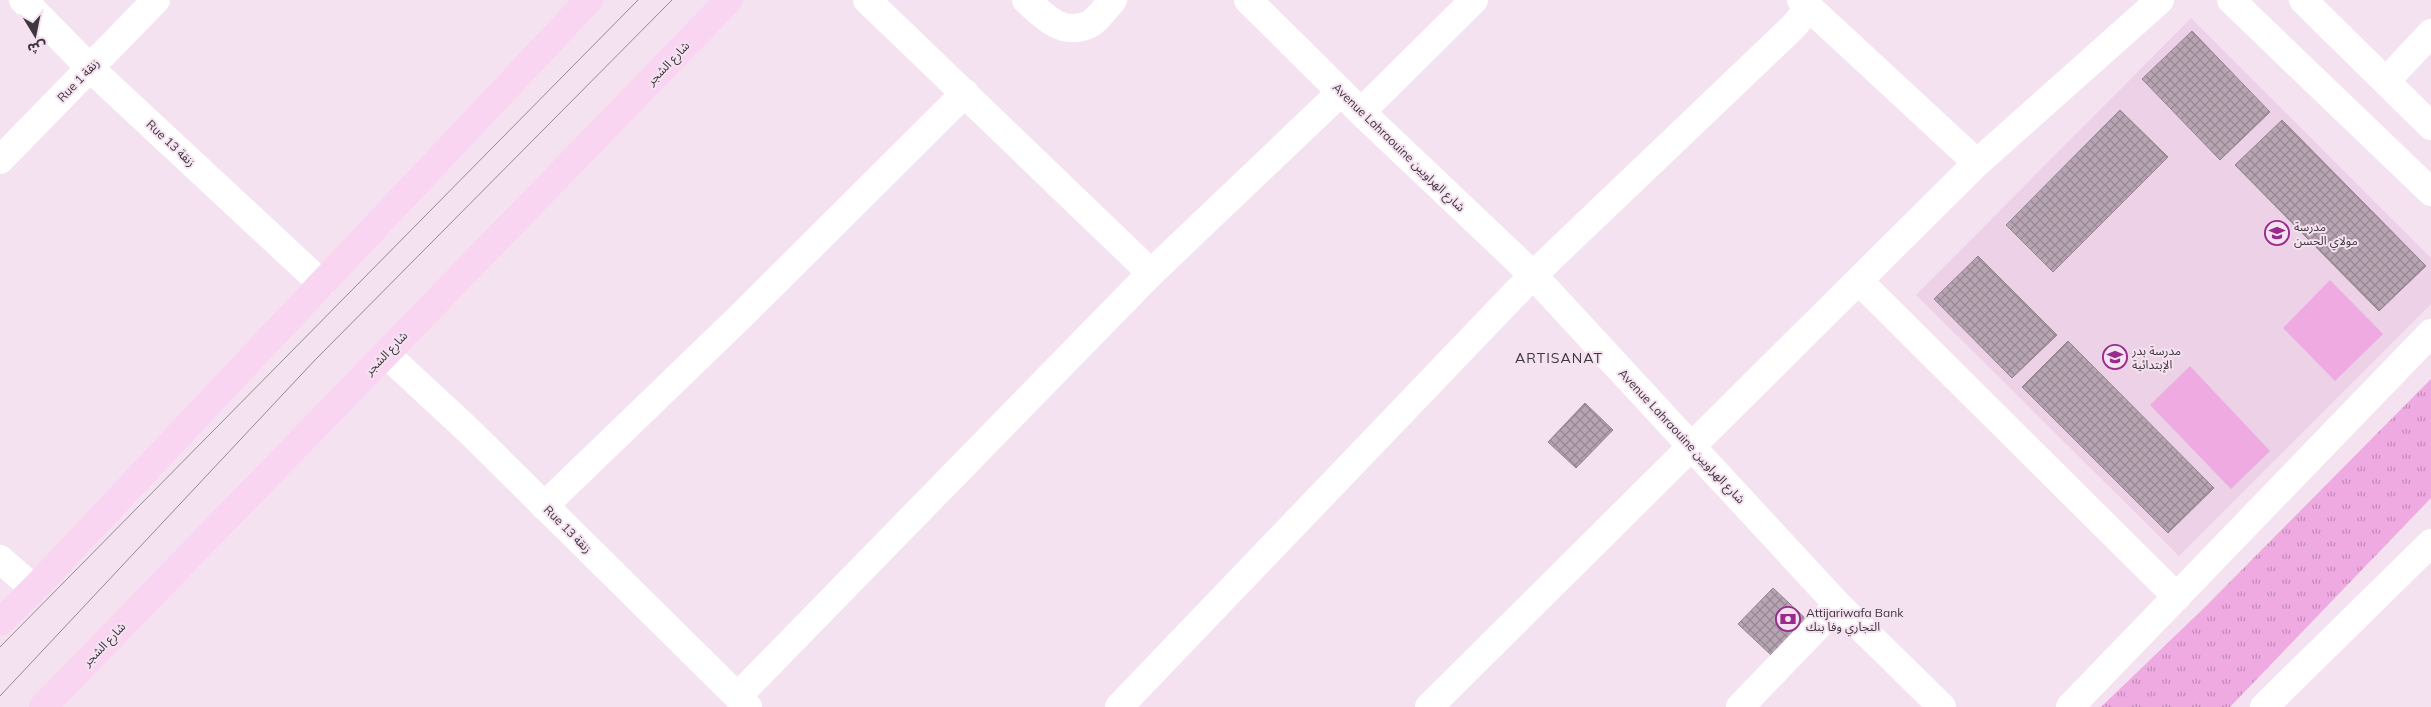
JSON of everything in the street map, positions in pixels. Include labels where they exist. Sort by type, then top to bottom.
[{"type":"main road","points":[[0,622],[34,589],[589,0]]},
{"type":"main road","name":"شارع الشجر","points":[[43,707],[729,0]]},
{"type":"street","name":"Rue 13 زنقة","points":[[23,0],[90,68],[322,284]]},
{"type":"street","name":"Rue 1 زنقة","points":[[0,160],[156,0]]},
{"type":"street","points":[[867,0],[1151,273]]},
{"type":"street","points":[[1026,0],[1052,24],[1069,29],[1089,25],[1113,0]]},
{"type":"street","name":"Avenue Lahraouine شارع الهراويين","points":[[1248,0],[1361,112],[1533,275],[1838,605],[1942,707]]},
{"type":"street","points":[[1361,112],[1474,0]]},
{"type":"street","points":[[1429,707],[1692,448],[1976,163],[2160,0]]},
{"type":"street","points":[[2231,0],[2431,192]]},
{"type":"street","points":[[2303,0],[2431,126]]},
{"type":"street","points":[[1119,707],[1533,275],[1793,27],[1804,4],[1976,163]]},
{"type":"street","points":[[2386,81],[2431,33]]},
{"type":"street","points":[[743,702],[1151,273],[1341,92]]},
{"type":"street","points":[[544,506],[742,315],[965,93]]},
{"type":"street","points":[[1859,281],[2178,597]]},
{"type":"street","points":[[2070,707],[2431,334]]},
{"type":"street","name":"Rue 13 زنقة","points":[[386,354],[469,431],[743,702]]},
{"type":"street","points":[[2264,707],[2431,543]]},
{"type":"street","points":[[0,559],[34,589]]},
{"type":"street","points":[[1740,707],[1838,605]]},
{"type":"shaded area","points":[[2191,18],[2431,258],[2431,304],[2179,556],[1916,295]]},
{"type":"green space","points":[[2330,280],[2383,334],[2335,381],[2283,328]]},
{"type":"green space","points":[[2190,366],[2270,451],[2231,489],[2150,405]]},
{"type":"green space","points":[[2431,379],[2431,498],[2230,707],[2101,707],[2205,607]]},
{"type":"building","points":[[2192,31],[2270,112],[2220,160],[2142,79]]},
{"type":"building","points":[[2120,110],[2168,157],[2053,272],[2006,225]]},
{"type":"building","points":[[2282,120],[2426,266],[2379,311],[2235,165]]},
{"type":"building","points":[[1978,256],[2057,335],[2012,378],[1934,299]]},
{"type":"building","points":[[2068,341],[2214,488],[2168,533],[2022,387]]},
{"type":"building","points":[[1585,403],[1613,430],[1576,468],[1548,442]]},
{"type":"building","points":[[1773,588],[1806,619],[1771,655],[1738,624]]},
{"type":"tram line","points":[[0,647],[638,0]]},
{"type":"tram line","points":[[0,696],[315,360],[672,0]]},
{"type":"place","name":"مدرسة مولاي الحسن","points":[[2277,233]]},
{"type":"place","name":"مدرسة بدر الإبتدائية","points":[[2115,357]]},
{"type":"place","name":"Attijariwafa Bank التجاري وفا بنك","points":[[1788,619]]},
{"type":"district","name":"ARTISANAT","points":[[1559,358]]}]
